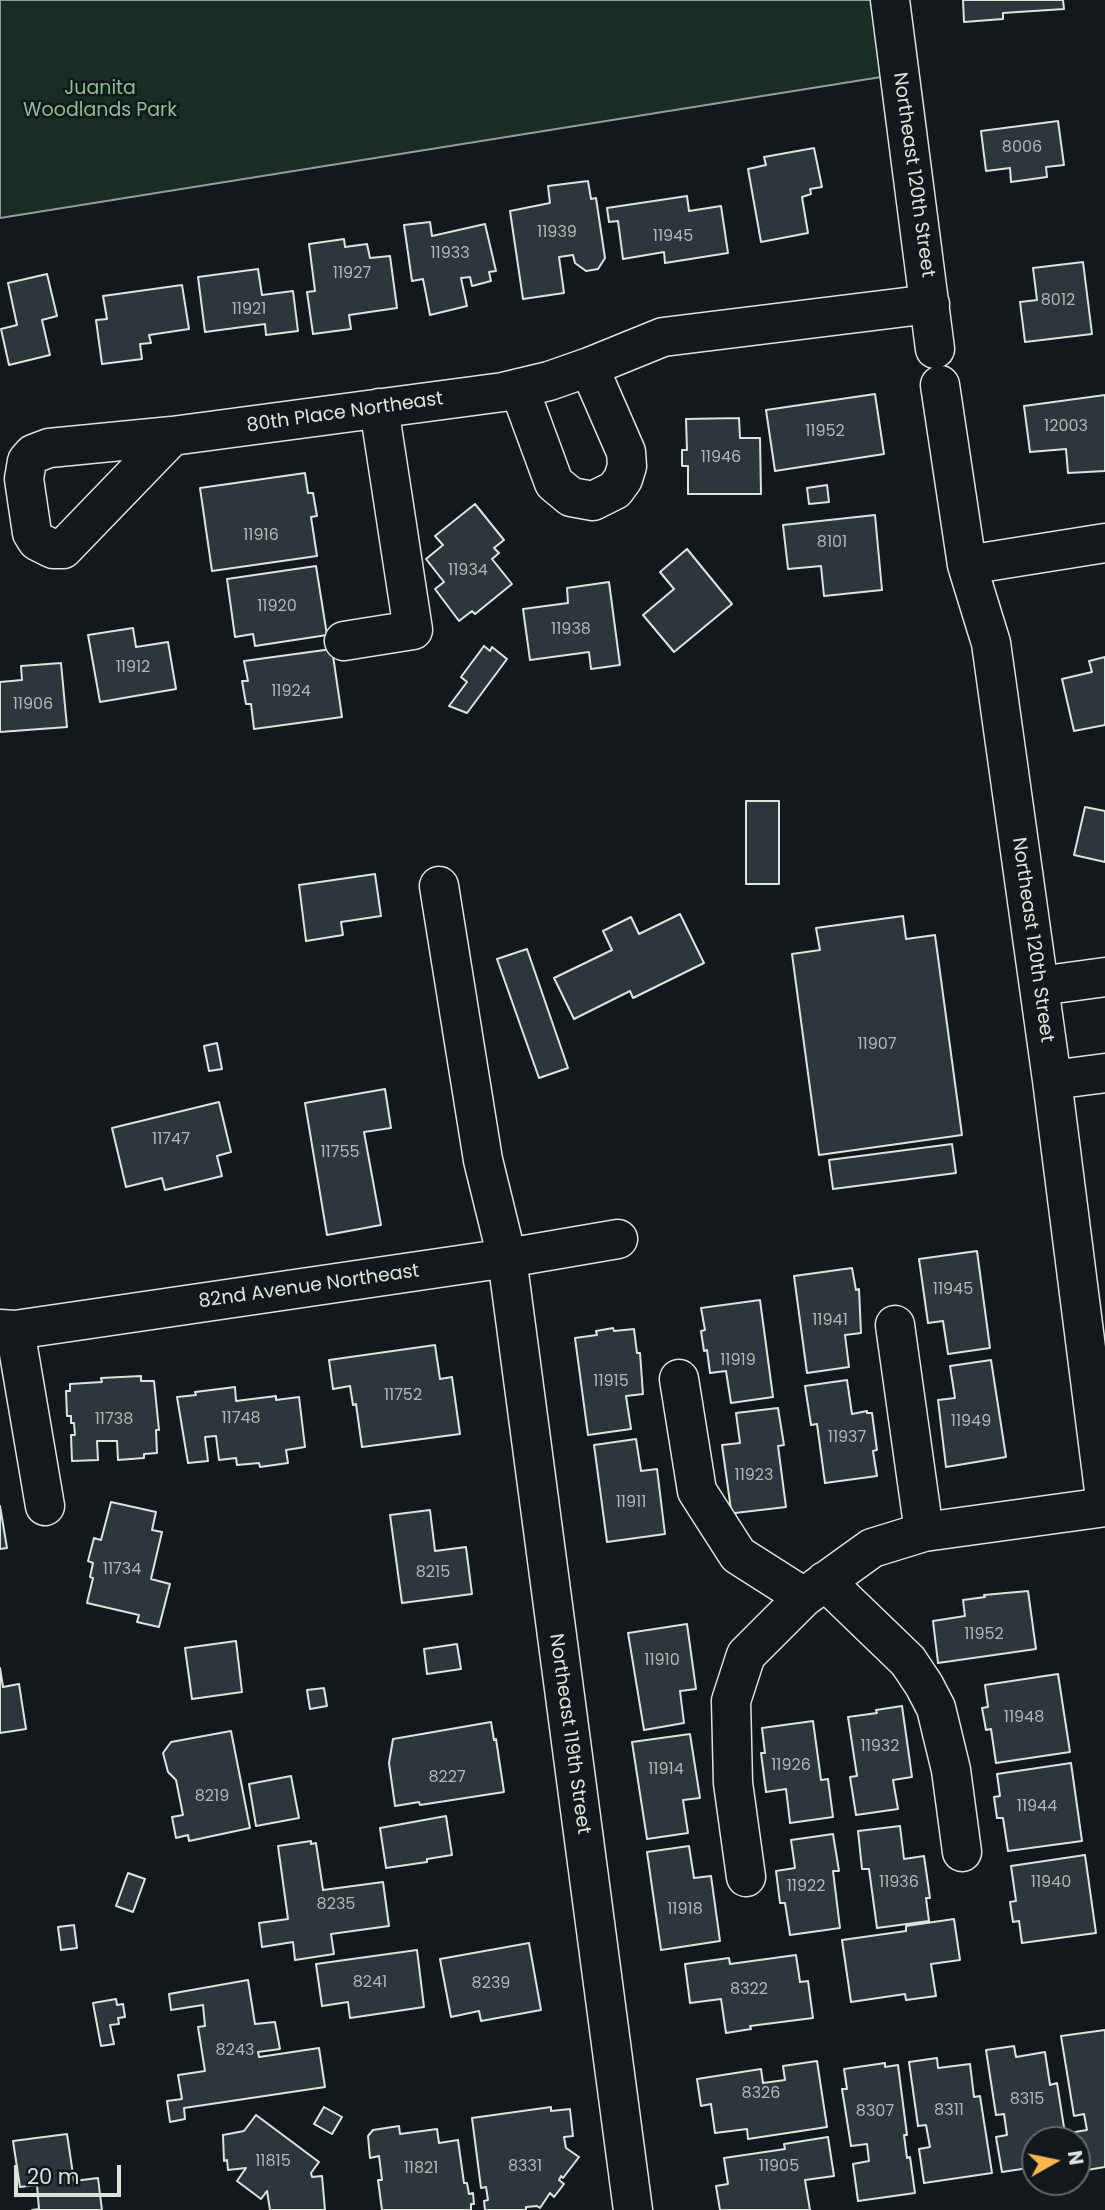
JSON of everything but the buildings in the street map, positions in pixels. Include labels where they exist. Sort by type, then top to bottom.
[{"type":"street","name":"Northeast 120th Street","points":[[890,0],[967,565],[991,643],[1052,1080],[1105,1499]]},
{"type":"street","name":"80th Place Northeast","points":[[172,436],[503,392],[589,367],[663,337],[930,304]]},
{"type":"street","points":[[519,388],[554,483],[571,497],[593,501],[615,490],[623,479],[627,466],[626,452],[589,367]]},
{"type":"street","points":[[344,641],[413,630],[379,408]]},
{"type":"street","points":[[967,565],[1105,543]]},
{"type":"street","name":"Northeast 119th Street","points":[[439,886],[483,1160],[507,1258],[633,2210]]},
{"type":"street","points":[[1039,986],[1105,977]]},
{"type":"street","points":[[1052,1080],[1105,1073]]},
{"type":"street","name":"82nd Avenue Northeast","points":[[7,1330],[507,1258],[618,1239]]},
{"type":"street","points":[[895,1325],[924,1532]]},
{"type":"street","points":[[7,1330],[45,1506]]},
{"type":"street","points":[[679,1378],[697,1491],[738,1555],[814,1589],[883,1634],[908,1661],[924,1685],[936,1708],[951,1770],[962,1852]]},
{"type":"street","points":[[747,1877],[733,1783],[731,1702],[746,1655],[814,1589],[872,1548],[924,1532],[1105,1507]]},
{"type":"green space","name":"Juanita Woodlands Park","points":[[0,0],[890,0],[900,74],[0,218]]}]
